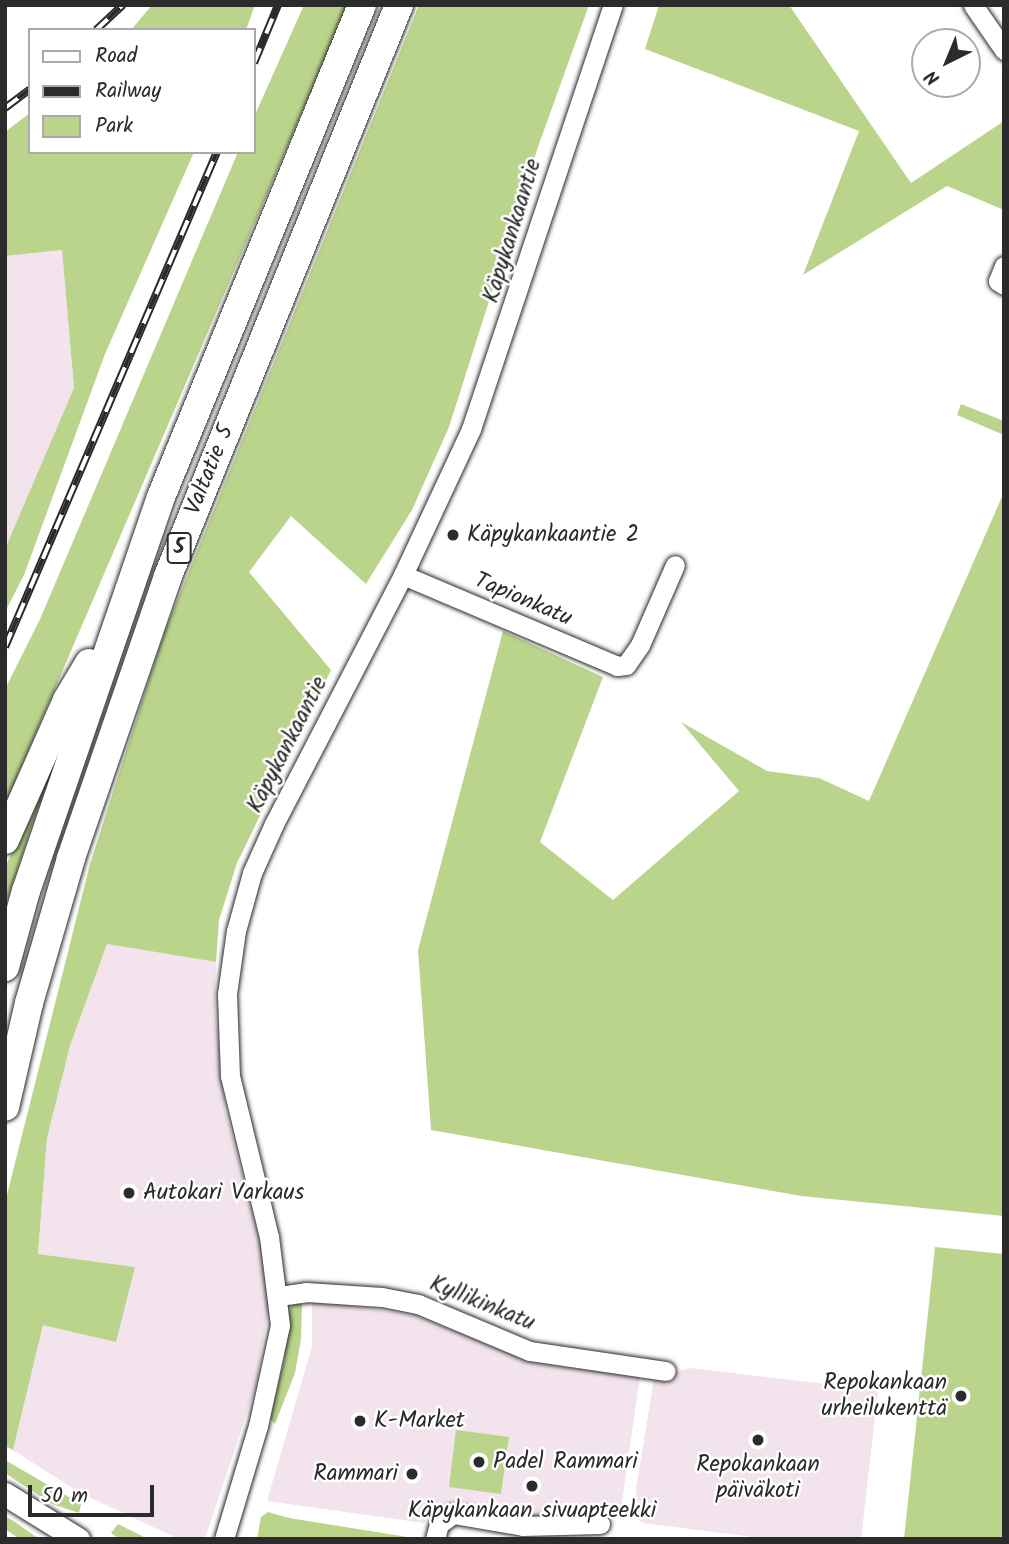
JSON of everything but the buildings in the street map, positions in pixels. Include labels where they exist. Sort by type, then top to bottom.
[{"type":"highway","name":"Valtatie 5","points":[[5,967],[26,891],[118,612],[362,5]]},
{"type":"highway","name":"Valtatie 5","points":[[5,1107],[29,1003],[71,858],[168,576],[399,5]]},
{"type":"highway","points":[[5,840],[67,699],[118,612]]},
{"type":"main road","points":[[5,1494],[78,1539]]},
{"type":"street","name":"Käpykankaantie","points":[[224,1539],[277,1352],[279,1296],[230,1076],[226,994],[236,931],[253,873],[274,824],[403,575],[471,429],[498,356],[613,5]]},
{"type":"street","points":[[973,5],[1004,50]]},
{"type":"street","name":"Tapionkatu","points":[[403,575],[617,666],[626,665],[640,645],[676,565]]},
{"type":"street","name":"Kyllikinkatu","points":[[279,1296],[306,1292],[382,1297],[418,1304],[530,1351],[666,1371]]},
{"type":"street","points":[[435,1534],[445,1518],[465,1513],[523,1526],[600,1524]]},
{"type":"shaded area","points":[[62,250],[74,389],[5,549],[5,256]]},
{"type":"shaded area","points":[[107,944],[216,962],[215,1008],[225,1109],[262,1251],[269,1305],[256,1385],[205,1539],[179,1539],[80,1493],[13,1450],[43,1324],[134,1267],[38,1254],[47,1138],[70,1046]]},
{"type":"shaded area","points":[[312,1300],[415,1315],[533,1363],[640,1377],[620,1515],[530,1518],[449,1504],[435,1510],[424,1523],[267,1501],[312,1346]]},
{"type":"shaded area","name":"Repokankaan päiväkoti","points":[[690,1368],[878,1390],[861,1539],[767,1539],[643,1523],[637,1519],[636,1489],[654,1379]]},
{"type":"green space","points":[[152,5],[255,5],[247,28],[133,28]]},
{"type":"green space","points":[[304,5],[348,5],[5,805],[5,689],[41,617],[237,154],[256,154],[256,113]]},
{"type":"green space","points":[[419,5],[589,5],[538,147],[449,427],[412,510],[366,584],[291,516],[249,572],[331,670],[237,863],[219,920],[216,962],[107,944],[70,1046],[47,1138],[38,1254],[135,1267],[116,1342],[43,1325],[13,1450],[5,1446],[5,1203],[90,864],[164,633]]},
{"type":"green space","points":[[659,5],[789,5],[911,183],[1004,121],[1004,210],[947,186],[803,275],[859,131],[645,49]]},
{"type":"green space","points":[[28,115],[28,154],[193,154],[105,354],[24,575],[5,612],[5,549],[74,388],[62,250],[5,256],[5,132]]},
{"type":"green space","points":[[961,404],[1004,421],[1004,435],[957,415]]},
{"type":"green space","points":[[1004,492],[1004,1216],[801,1196],[431,1130],[418,950],[503,631],[603,677],[540,842],[613,900],[739,791],[681,722],[767,771],[819,778],[869,801]]},
{"type":"green space","points":[[47,780],[5,907],[5,867]]},
{"type":"green space","name":"Repokankaan urheilukenttä","points":[[935,1247],[1004,1254],[1004,1539],[904,1539]]},
{"type":"green space","points":[[295,1302],[302,1303],[301,1339],[295,1373],[275,1424],[270,1419],[284,1360],[288,1312]]},
{"type":"green space","name":"Padel Rammari","points":[[456,1430],[509,1437],[501,1494],[449,1487]]},
{"type":"green space","points":[[5,1460],[81,1504],[79,1513],[52,1504],[5,1473]]},
{"type":"green space","points":[[268,1512],[289,1518],[420,1539],[257,1539],[261,1517]]},
{"type":"green space","points":[[5,1516],[39,1539],[20,1539],[5,1529]]},
{"type":"green space","points":[[118,1524],[148,1539],[119,1539],[111,1533]]},
{"type":"railway","points":[[98,28],[123,5]]},
{"type":"railway","points":[[256,58],[278,5]]},
{"type":"railway","points":[[5,108],[28,91]]},
{"type":"railway","points":[[5,647],[216,154]]},
{"type":"place","name":"Käpykankaantie 2","points":[[453,535]]},
{"type":"place","name":"Autokari Varkaus","points":[[129,1193]]},
{"type":"place","name":"Repokankaan urheilukenttä","points":[[961,1396]]},
{"type":"place","name":"K-Market","points":[[360,1421]]},
{"type":"place","name":"Repokankaan päiväkoti","points":[[758,1440]]},
{"type":"place","name":"Padel Rammari","points":[[479,1462]]},
{"type":"place","name":"Rammari","points":[[412,1474]]},
{"type":"place","name":"Käpykankaan sivuapteekki","points":[[532,1486]]}]
